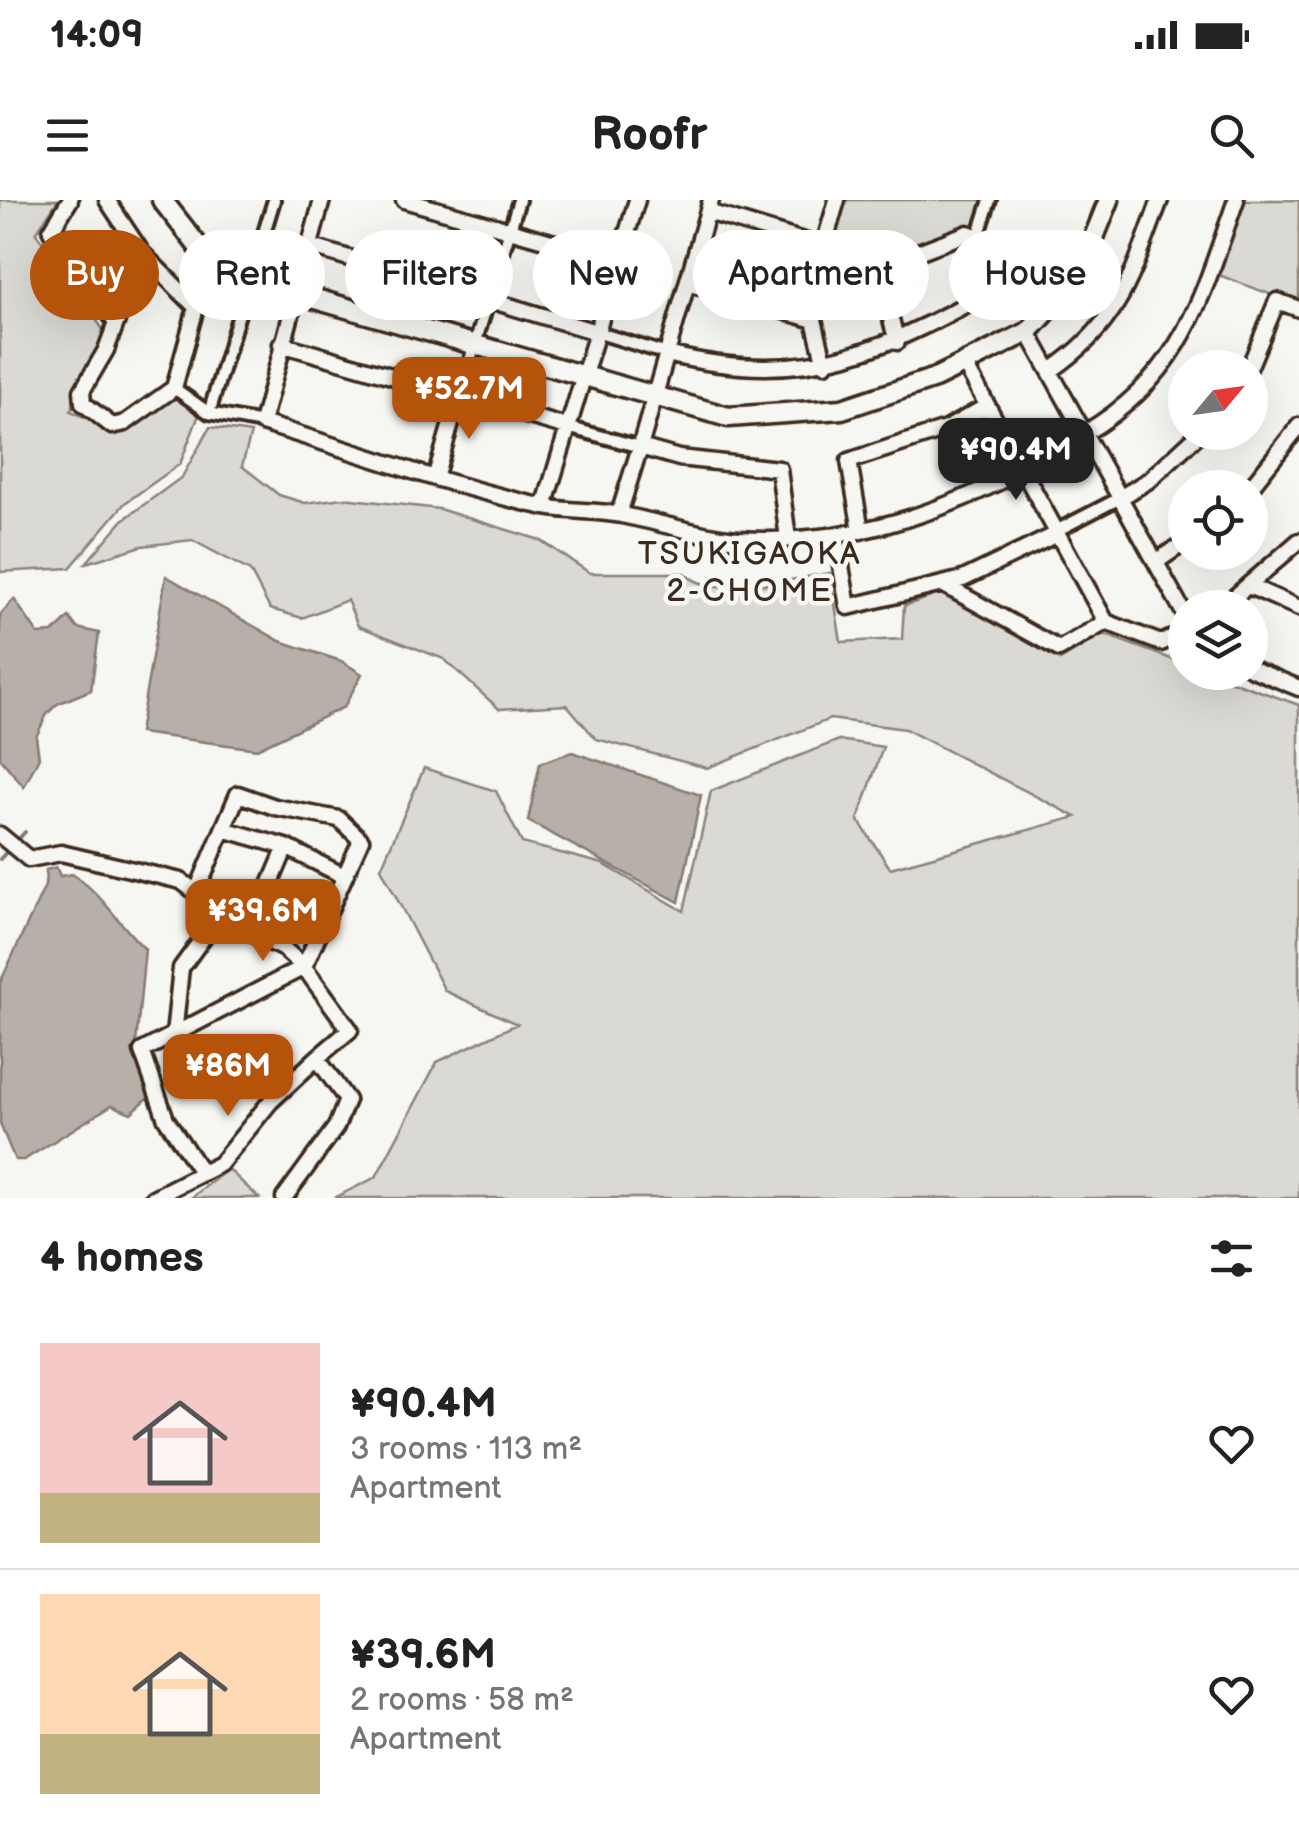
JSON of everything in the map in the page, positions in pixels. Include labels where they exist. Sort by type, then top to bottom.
[{"type":"street","points":[[70,200],[50,231],[116,323]]},
{"type":"street","points":[[107,200],[127,230]]},
{"type":"street","points":[[162,200],[186,230]]},
{"type":"street","points":[[265,230],[274,200]]},
{"type":"street","points":[[314,230],[322,200]]},
{"type":"street","points":[[404,200],[503,230]]},
{"type":"street","points":[[511,230],[520,200]]},
{"type":"street","points":[[628,230],[637,200]]},
{"type":"street","points":[[828,230],[837,200]]},
{"type":"street","points":[[979,230],[990,200]]},
{"type":"street","points":[[1097,230],[1109,200]]},
{"type":"street","points":[[1050,371],[1081,350],[1118,307],[1160,200]]},
{"type":"street","points":[[1084,433],[1144,390],[1194,320],[1236,200]]},
{"type":"street","points":[[619,514],[709,206],[774,230]]},
{"type":"street","points":[[159,270],[179,291]]},
{"type":"street","points":[[688,283],[814,320],[824,364]]},
{"type":"street","points":[[1257,350],[1277,301],[1299,309]]},
{"type":"street","points":[[325,303],[728,417],[842,409],[934,378],[1028,332],[1039,320]]},
{"type":"street","points":[[513,307],[725,368],[824,364],[897,342],[949,314]]},
{"type":"street","points":[[117,320],[101,362],[82,391],[83,403],[112,426],[125,423],[174,388],[193,320]]},
{"type":"street","points":[[209,413],[237,320]]},
{"type":"street","points":[[262,424],[288,320]]},
{"type":"street","points":[[436,476],[482,320]]},
{"type":"street","points":[[544,507],[600,320]]},
{"type":"street","points":[[891,320],[897,342]]},
{"type":"street","points":[[1028,332],[1172,590]]},
{"type":"street","points":[[281,344],[679,458],[779,469],[788,539]]},
{"type":"street","points":[[964,363],[1106,622],[1161,643],[1168,640]]},
{"type":"street","points":[[174,388],[209,413],[262,424],[544,507],[619,514],[672,529],[739,539],[861,532],[941,510],[1022,470]]},
{"type":"street","points":[[861,532],[849,461],[928,436],[987,406]]},
{"type":"street","points":[[1264,470],[1299,426]]},
{"type":"street","points":[[836,536],[848,607],[944,585],[1057,533],[1120,498],[1149,480],[1182,450]]},
{"type":"street","points":[[1243,590],[1299,541]]},
{"type":"street","points":[[1156,562],[1168,554]]},
{"type":"street","points":[[944,585],[1059,649],[1106,622]]},
{"type":"street","points":[[1248,586],[1299,608]]},
{"type":"street","points":[[1268,675],[1299,688]]},
{"type":"street","points":[[196,893],[238,794],[275,808],[339,819],[361,840],[304,967],[142,1051],[166,1120],[200,1172]]},
{"type":"street","points":[[223,828],[286,847],[344,876]]},
{"type":"street","points":[[0,835],[30,860],[61,854],[181,882],[250,932],[284,948],[304,967],[350,1030],[270,1102],[220,1164],[153,1198]]},
{"type":"street","points":[[250,932],[286,847]]},
{"type":"street","points":[[174,1034],[181,968],[221,913]]},
{"type":"street","points":[[284,1198],[336,1128],[347,1100],[316,1058]]},
{"type":"shaded area","points":[[0,200],[58,200],[38,230],[30,230],[30,320],[96,320],[104,331],[71,411],[103,424],[126,425],[175,396],[199,415],[180,464],[125,503],[70,568],[0,572]]},
{"type":"shaded area","points":[[842,200],[991,202],[980,230],[949,230],[949,237],[929,244],[929,230],[833,230]]},
{"type":"shaded area","points":[[1243,200],[1299,200],[1299,305],[1216,274]]},
{"type":"shaded area","points":[[210,427],[251,433],[242,466],[279,495],[305,503],[343,498],[439,509],[540,540],[590,573],[684,573],[713,586],[733,587],[830,573],[841,642],[902,639],[904,606],[942,593],[1060,660],[1103,634],[1168,658],[1168,690],[1257,690],[1299,705],[1299,1198],[334,1198],[376,1177],[437,1062],[517,1024],[445,991],[381,868],[424,768],[496,791],[522,843],[603,864],[684,911],[711,791],[839,740],[883,747],[858,820],[890,868],[1076,817],[905,729],[830,719],[707,768],[596,739],[567,705],[499,709],[444,659],[358,626],[347,600],[302,618],[270,609],[250,571],[192,540],[142,546],[86,563],[123,520],[182,477]]},
{"type":"shaded area","points":[[166,576],[280,641],[341,661],[362,674],[344,707],[257,749],[139,733]]},
{"type":"shaded area","points":[[14,599],[38,634],[53,633],[69,617],[77,628],[99,633],[91,690],[57,704],[47,714],[36,737],[39,757],[24,787],[0,758],[0,615]]},
{"type":"shaded area","points":[[572,752],[701,795],[679,902],[528,821],[540,763]]},
{"type":"shaded area","points":[[56,867],[60,876],[72,874],[92,890],[145,949],[135,1055],[149,1097],[131,1113],[112,1105],[24,1160],[15,1160],[0,1124],[0,983],[45,886],[46,870]]},
{"type":"shaded area","points":[[228,1169],[259,1198],[191,1198]]},
{"type":"waterway","points":[[1088,225],[1096,200]]},
{"type":"waterway","points":[[926,372],[1020,325]]},
{"type":"waterway","points":[[0,859],[25,832]]},
{"type":"district","name":"TSUKIGAOKA 2-CHOME","points":[[750,572]]}]
